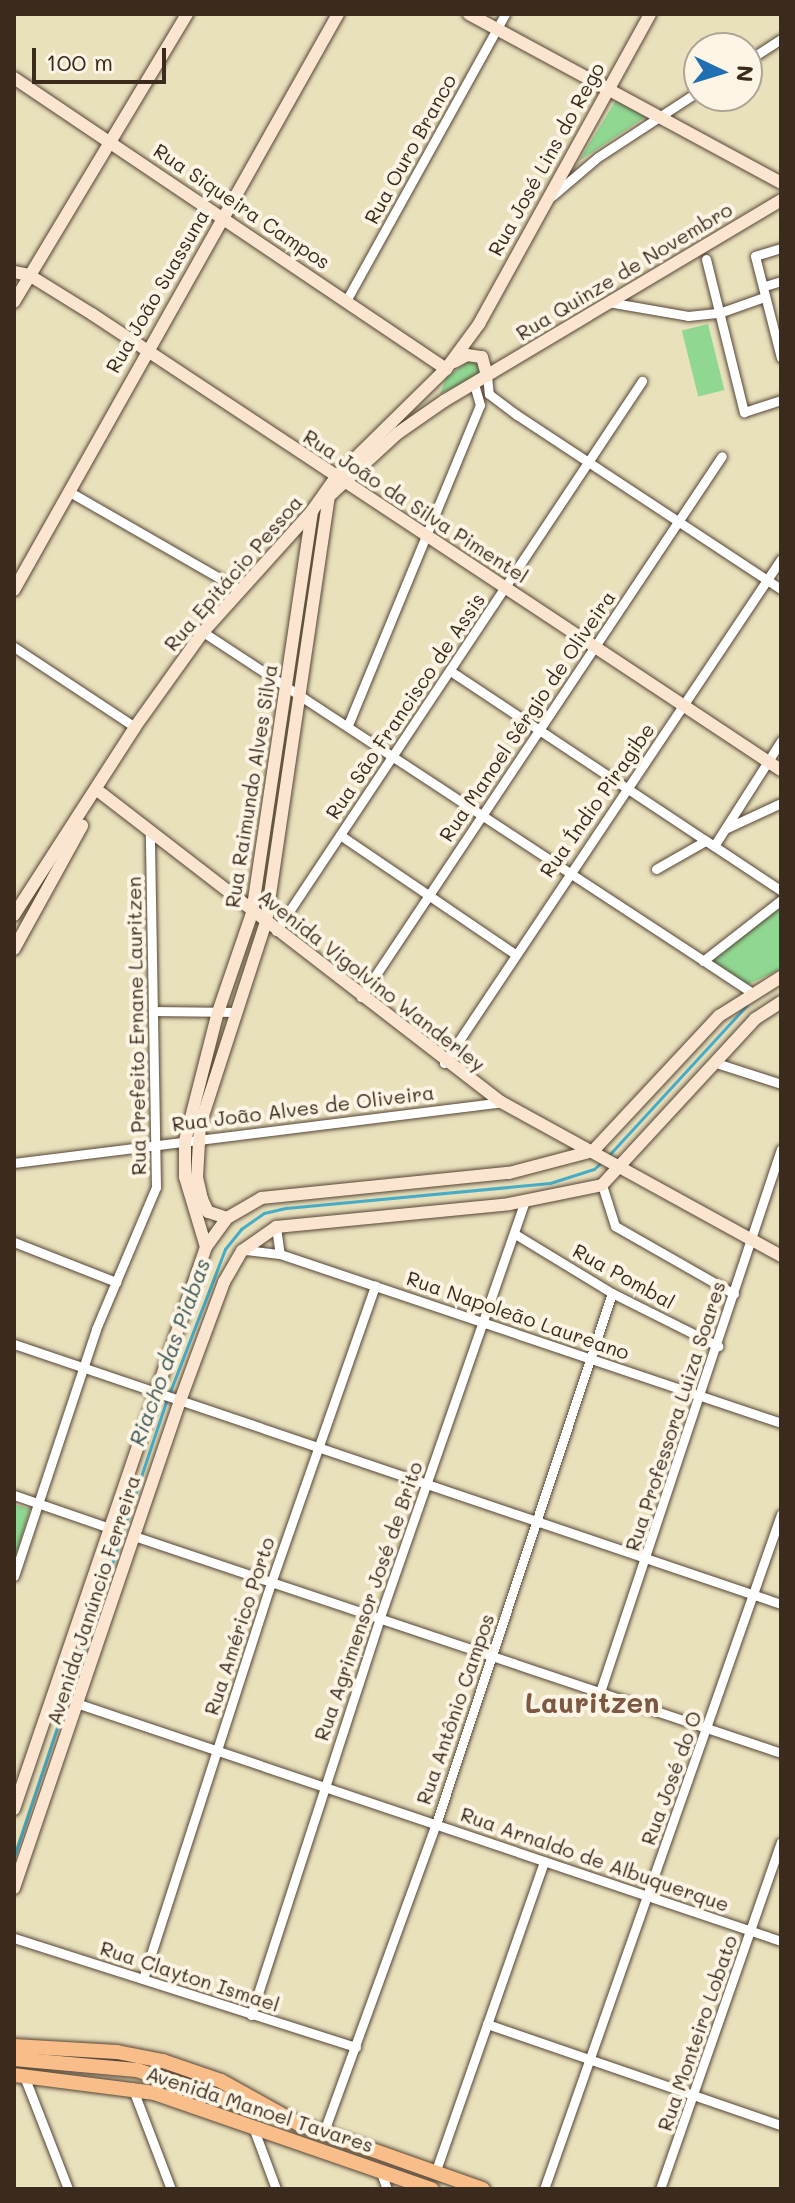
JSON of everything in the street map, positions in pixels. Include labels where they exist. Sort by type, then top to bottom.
[{"type":"main road","points":[[14,302],[187,14]]},
{"type":"main road","name":"Rua João Suassuna","points":[[14,590],[146,350],[338,14]]},
{"type":"main road","points":[[469,14],[781,183]]},
{"type":"main road","name":"Rua José Lins do Rego","points":[[340,480],[447,367],[479,324],[650,14]]},
{"type":"main road","name":"Rua Siqueira Campos","points":[[14,78],[224,215],[447,367]]},
{"type":"main road","name":"Rua Quinze de Novembro","points":[[340,480],[444,401],[781,200]]},
{"type":"main road","points":[[14,272],[29,275]]},
{"type":"main road","name":"Rua João da Silva Pimentel","points":[[29,275],[781,770]]},
{"type":"main road","points":[[479,324],[487,376]]},
{"type":"main road","points":[[447,367],[467,355],[482,357]]},
{"type":"main road","points":[[436,378],[435,391],[444,401]]},
{"type":"main road","points":[[312,511],[340,480]]},
{"type":"main road","name":"Rua Epitácio Pessoa","points":[[98,791],[135,727],[203,632],[329,496],[340,480]]},
{"type":"main road","name":"Rua Raimundo Alves Silva","points":[[292,691],[329,496]]},
{"type":"main road","name":"Rua Raimundo Alves Silva","points":[[227,1218],[208,1212],[202,1199],[192,1140],[234,1012],[271,927],[280,789],[312,511]]},
{"type":"main road","points":[[285,542],[301,544],[307,553]]},
{"type":"main road","name":"Rua Raimundo Alves Silva","points":[[206,1247],[185,1177],[218,1012],[252,913],[263,847],[280,789]]},
{"type":"main road","points":[[14,915],[98,791]]},
{"type":"main road","points":[[14,949],[18,928],[98,791]]},
{"type":"main road","name":"Avenida Vigolvino Wanderley","points":[[98,791],[444,1063],[501,1102],[781,1256]]},
{"type":"main road","points":[[595,1152],[719,1016],[751,992],[781,977]]},
{"type":"main road","name":"Avenida Janúncio Ferreira","points":[[14,1888],[180,1401],[224,1282],[242,1251],[276,1227],[525,1201],[602,1185],[755,1019],[781,1002]]},
{"type":"main road","name":"Avenida Janúncio Ferreira","points":[[14,1809],[206,1247],[227,1218],[261,1198],[509,1173],[595,1152]]},
{"type":"main road","name":"Avenida Manoel Tavares","points":[[14,2046],[147,2056],[221,2081],[323,2134],[483,2189]]},
{"type":"main road","points":[[14,2059],[153,2074],[299,2124]]},
{"type":"main road","name":"Avenida Manoel Tavares","points":[[19,2075],[132,2087],[432,2189]]},
{"type":"street","name":"Rua Ouro Branco","points":[[346,301],[505,14]]},
{"type":"street","points":[[763,51],[781,39]]},
{"type":"street","points":[[543,204],[659,115],[683,101]]},
{"type":"street","points":[[781,248],[755,256],[781,358]]},
{"type":"street","points":[[706,259],[744,412],[781,400]]},
{"type":"street","points":[[608,302],[688,316],[719,313],[781,281]]},
{"type":"street","points":[[487,376],[489,394],[497,401],[781,589]]},
{"type":"street","name":"Rua São Francisco de Assis","points":[[271,927],[397,756],[592,462],[642,381]]},
{"type":"street","points":[[348,725],[480,405],[474,384]]},
{"type":"street","name":"Rua Manoel Sérgio de Oliveira","points":[[361,997],[722,456]]},
{"type":"street","points":[[68,491],[240,590]]},
{"type":"street","name":"Rua Índio Piragibe","points":[[444,1063],[569,870],[684,706],[781,559]]},
{"type":"street","points":[[203,632],[397,756],[482,816],[569,870],[751,992]]},
{"type":"street","points":[[14,647],[135,727]]},
{"type":"street","points":[[452,672],[626,791],[781,891]]},
{"type":"street","points":[[656,869],[709,843],[725,829],[781,741]]},
{"type":"street","points":[[725,829],[781,803]]},
{"type":"street","name":"Rua Prefeito Ernane Lauritzen","points":[[14,1576],[83,1367],[156,1187],[150,834]]},
{"type":"street","points":[[340,835],[515,954]]},
{"type":"street","points":[[263,847],[278,849]]},
{"type":"street","points":[[703,961],[781,900]]},
{"type":"street","points":[[155,1011],[234,1012]]},
{"type":"street","points":[[713,1062],[781,1084]]},
{"type":"street","name":"Rua João Alves de Oliveira","points":[[14,1163],[501,1102]]},
{"type":"street","name":"Rua Professora Luiza Soares","points":[[600,1692],[702,1396],[781,1149]]},
{"type":"street","points":[[602,1185],[615,1226],[734,1294]]},
{"type":"street","name":"Rua Agrimensor José de Brito","points":[[251,2015],[380,1617],[525,1201]]},
{"type":"street","points":[[276,1227],[280,1254]]},
{"type":"street","name":"Rua Pombal","points":[[515,1234],[612,1293],[718,1346]]},
{"type":"street","points":[[14,1242],[116,1282]]},
{"type":"street","name":"Rua Napoleão Laureano","points":[[242,1251],[264,1248],[781,1423]]},
{"type":"street","name":"Rua Américo Porto","points":[[143,1979],[272,1580],[375,1286]]},
{"type":"street","name":"Rua Antônio Campos","points":[[323,2134],[436,1824],[612,1293]]},
{"type":"street","points":[[14,1344],[781,1604]]},
{"type":"street","points":[[14,1495],[110,1528]]},
{"type":"street","name":"Rua José do O","points":[[544,2189],[781,1514]]},
{"type":"street","points":[[134,1536],[781,1753]]},
{"type":"street","name":"Rua Arnaldo de Albuquerque","points":[[79,1704],[781,1941]]},
{"type":"street","name":"Rua Monteiro Lobato","points":[[660,2189],[781,1842]]},
{"type":"street","points":[[435,2173],[544,1861]]},
{"type":"street","name":"Rua Clayton Ismael","points":[[14,1938],[356,2047]]},
{"type":"street","points":[[487,2024],[694,2098],[781,2125]]},
{"type":"street","points":[[19,2075],[68,2189]]},
{"type":"street","points":[[132,2087],[171,2189]]},
{"type":"street","points":[[253,2127],[276,2189]]},
{"type":"street","points":[[380,2170],[387,2189]]},
{"type":"green space","points":[[616,100],[647,116],[579,161]]},
{"type":"green space","points":[[708,324],[724,390],[698,397],[682,331]]},
{"type":"green space","points":[[470,360],[481,367],[477,376],[440,394],[446,378]]},
{"type":"green space","points":[[781,907],[781,969],[747,985],[711,960]]},
{"type":"green space","points":[[14,1504],[30,1509],[14,1562]]},
{"type":"waterway","name":"Riacho das Piabas","points":[[609,1155],[747,1005]]},
{"type":"waterway","name":"Riacho das Piabas","points":[[14,1856],[166,1402],[225,1249],[241,1229],[264,1213],[286,1208],[550,1183],[594,1169],[603,1161]]},
{"type":"district","name":"Lauritzen","points":[[592,1702]]}]
